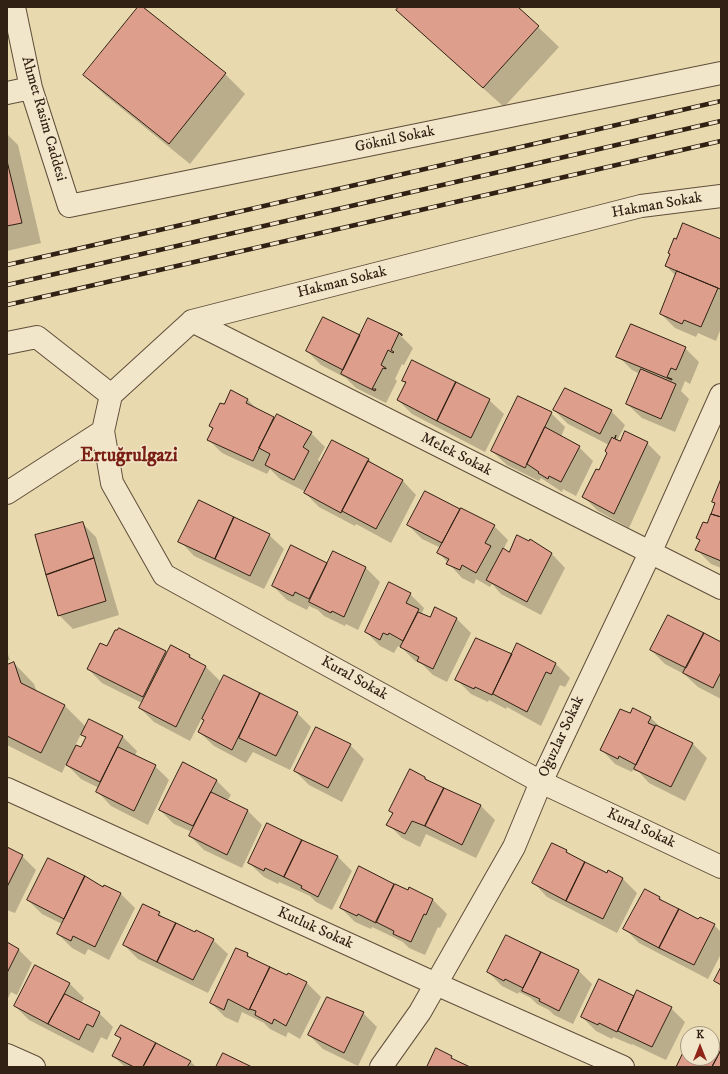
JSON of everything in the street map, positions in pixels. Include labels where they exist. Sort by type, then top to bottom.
[{"type":"street","name":"Ahmet Rasim Caddesi","points":[[14,7],[32,88],[69,206]]},
{"type":"street","name":"Göknil Sokak","points":[[69,206],[721,73]]},
{"type":"street","points":[[7,93],[32,88]]},
{"type":"street","name":"Hakman Sokak","points":[[111,395],[192,321],[641,206],[721,196]]},
{"type":"street","name":"Melek Sokak","points":[[192,321],[721,588]]},
{"type":"street","points":[[7,343],[37,336],[111,395]]},
{"type":"street","name":"Kural Sokak","points":[[111,395],[103,430],[112,484],[164,575],[541,782],[721,867]]},
{"type":"street","name":"Oğuzlar Sokak","points":[[381,1067],[420,1012],[514,847],[541,782],[650,553],[721,395]]},
{"type":"street","points":[[7,493],[103,430]]},
{"type":"street","name":"Kutluk Sokak","points":[[7,789],[436,984],[623,1067]]},
{"type":"street","points":[[7,1055],[34,1067]]},
{"type":"building","points":[[138,7],[143,7],[226,73],[169,144],[83,75]]},
{"type":"building","points":[[399,7],[518,7],[539,26],[483,88],[396,10]]},
{"type":"building","points":[[7,161],[22,223],[7,226]]},
{"type":"building","points":[[683,223],[721,239],[720,289],[665,266],[674,238],[676,239]]},
{"type":"building","points":[[677,271],[718,288],[701,327],[684,320],[682,324],[660,314]]},
{"type":"building","points":[[323,317],[360,335],[343,370],[306,351]]},
{"type":"building","points":[[368,318],[402,334],[402,336],[399,333],[391,350],[394,352],[393,353],[388,350],[381,365],[386,369],[383,368],[372,389],[376,389],[375,391],[341,374]]},
{"type":"building","points":[[631,324],[686,347],[676,370],[671,368],[667,377],[672,380],[616,357]]},
{"type":"building","points":[[412,360],[456,382],[437,421],[397,400],[406,382],[402,381]]},
{"type":"building","points":[[641,369],[676,384],[661,419],[626,404]]},
{"type":"building","points":[[456,382],[490,399],[471,438],[437,421]]},
{"type":"building","points":[[565,388],[612,410],[600,434],[553,410]]},
{"type":"building","points":[[231,390],[248,399],[246,403],[274,417],[253,461],[207,440],[213,428],[209,426],[220,403],[224,404]]},
{"type":"building","points":[[518,396],[552,412],[525,468],[491,451]]},
{"type":"building","points":[[277,414],[312,432],[303,447],[309,451],[294,480],[265,465],[270,454],[259,448]]},
{"type":"building","points":[[545,427],[580,446],[561,482],[549,476],[548,479],[527,464]]},
{"type":"building","points":[[625,431],[648,442],[614,514],[582,497],[596,469],[599,470],[607,453],[605,451],[612,437],[614,439],[616,435],[615,439],[620,441]]},
{"type":"building","points":[[332,440],[369,459],[341,513],[304,493]]},
{"type":"building","points":[[368,461],[403,480],[376,529],[342,511]]},
{"type":"building","points":[[721,479],[721,517],[711,514],[715,503],[712,502]]},
{"type":"building","points":[[425,491],[460,509],[442,543],[407,525]]},
{"type":"building","points":[[199,500],[234,517],[215,559],[178,542]]},
{"type":"building","points":[[461,508],[495,525],[485,543],[491,546],[476,573],[462,565],[460,570],[446,564],[449,559],[437,553]]},
{"type":"building","points":[[711,514],[721,517],[721,561],[695,550],[700,540],[696,538],[703,522],[707,523]]},
{"type":"building","points":[[234,517],[270,534],[250,576],[215,559]]},
{"type":"building","points":[[83,522],[94,558],[46,575],[35,535]]},
{"type":"building","points":[[517,535],[529,541],[530,539],[552,553],[527,602],[486,580],[503,548],[509,552]]},
{"type":"building","points":[[291,545],[327,563],[309,599],[295,592],[293,596],[272,586]]},
{"type":"building","points":[[333,551],[366,567],[344,617],[332,611],[331,613],[309,602]]},
{"type":"building","points":[[94,558],[106,601],[58,616],[46,575]]},
{"type":"building","points":[[389,582],[411,593],[406,603],[419,609],[403,641],[389,633],[388,635],[383,633],[380,640],[365,632]]},
{"type":"building","points":[[435,607],[457,618],[433,669],[417,661],[419,657],[400,647],[418,612],[430,617]]},
{"type":"building","points":[[668,615],[704,633],[686,668],[650,650]]},
{"type":"building","points":[[119,628],[166,651],[143,697],[87,669],[100,643],[107,646],[115,630]]},
{"type":"building","points":[[704,633],[721,642],[721,672],[713,688],[683,673]]},
{"type":"building","points":[[476,638],[512,654],[492,695],[475,687],[474,689],[455,680]]},
{"type":"building","points":[[517,643],[556,663],[551,674],[546,672],[527,712],[493,694]]},
{"type":"building","points":[[171,645],[190,655],[189,657],[206,666],[176,727],[139,708]]},
{"type":"building","points":[[14,662],[21,683],[65,705],[41,753],[7,736],[7,665]]},
{"type":"building","points":[[224,675],[260,693],[232,750],[198,732],[204,720],[202,719]]},
{"type":"building","points":[[260,693],[298,712],[276,756],[239,738]]},
{"type":"building","points":[[633,708],[651,717],[648,723],[655,726],[636,765],[619,756],[618,759],[600,750],[620,709],[630,713]]},
{"type":"building","points":[[89,719],[123,736],[100,782],[66,765],[76,745],[81,747],[86,737],[81,735]]},
{"type":"building","points":[[656,725],[693,743],[671,787],[634,769]]},
{"type":"building","points":[[316,727],[351,744],[328,788],[294,771]]},
{"type":"building","points":[[118,747],[156,765],[134,811],[96,792]]},
{"type":"building","points":[[183,762],[217,780],[193,826],[159,810]]},
{"type":"building","points":[[410,769],[425,777],[425,779],[444,788],[425,826],[412,821],[405,834],[386,825],[393,813],[389,811]]},
{"type":"building","points":[[444,788],[481,805],[462,845],[425,826]]},
{"type":"building","points":[[211,792],[248,810],[227,855],[189,836]]},
{"type":"building","points":[[267,823],[302,840],[284,877],[265,868],[264,871],[248,863]]},
{"type":"building","points":[[302,840],[338,856],[318,897],[301,888],[302,886],[284,877]]},
{"type":"building","points":[[552,843],[567,850],[566,852],[585,862],[566,901],[532,883]]},
{"type":"building","points":[[7,847],[23,855],[7,887]]},
{"type":"building","points":[[48,858],[85,876],[64,919],[27,900]]},
{"type":"building","points":[[585,862],[607,873],[608,870],[623,878],[603,919],[566,901]]},
{"type":"building","points":[[359,866],[394,884],[376,923],[358,914],[357,916],[340,908]]},
{"type":"building","points":[[85,876],[103,887],[104,885],[121,893],[95,947],[73,936],[71,941],[57,934]]},
{"type":"building","points":[[395,884],[408,890],[409,887],[433,899],[411,942],[393,934],[394,931],[376,922]]},
{"type":"building","points":[[645,889],[660,897],[659,899],[679,909],[659,948],[623,929]]},
{"type":"building","points":[[143,904],[160,912],[158,915],[176,923],[157,962],[123,945]]},
{"type":"building","points":[[679,909],[698,919],[700,917],[715,924],[694,965],[659,948]]},
{"type":"building","points":[[176,923],[195,932],[196,930],[214,939],[193,980],[157,962]]},
{"type":"building","points":[[506,935],[541,952],[523,988],[505,979],[504,981],[487,972]]},
{"type":"building","points":[[7,942],[19,949],[7,973]]},
{"type":"building","points":[[236,948],[248,953],[247,956],[270,967],[249,1010],[228,999],[224,1010],[210,1003]]},
{"type":"building","points":[[541,952],[579,970],[559,1011],[539,1001],[540,999],[522,991]]},
{"type":"building","points":[[35,965],[70,983],[48,1024],[14,1006]]},
{"type":"building","points":[[270,967],[287,975],[288,973],[307,982],[286,1026],[274,1019],[272,1024],[255,1015],[256,1011],[250,1009]]},
{"type":"building","points":[[721,967],[721,985],[714,981]]},
{"type":"building","points":[[599,979],[634,996],[617,1032],[599,1023],[598,1025],[581,1017]]},
{"type":"building","points":[[637,990],[672,1007],[652,1047],[618,1031]]},
{"type":"building","points":[[65,994],[100,1012],[93,1027],[87,1024],[79,1040],[48,1024]]},
{"type":"building","points":[[327,997],[364,1012],[344,1053],[308,1035]]},
{"type":"building","points":[[121,1025],[156,1043],[143,1067],[134,1067],[112,1056],[121,1038],[115,1035]]},
{"type":"building","points":[[156,1043],[191,1061],[187,1067],[143,1067]]},
{"type":"building","points":[[436,1048],[452,1056],[451,1058],[470,1067],[427,1067]]},
{"type":"building","points":[[721,1050],[721,1067],[712,1067],[720,1066]]},
{"type":"building","points":[[223,1053],[252,1067],[216,1067]]},
{"type":"building","points":[[680,1059],[680,1066],[713,1066],[712,1067],[676,1067]]},
{"type":"railway","points":[[7,265],[721,101]]},
{"type":"railway","points":[[7,285],[721,121]]},
{"type":"railway","points":[[7,305],[721,141]]},
{"type":"district","name":"Ertuğrulgazi","points":[[129,457]]}]
